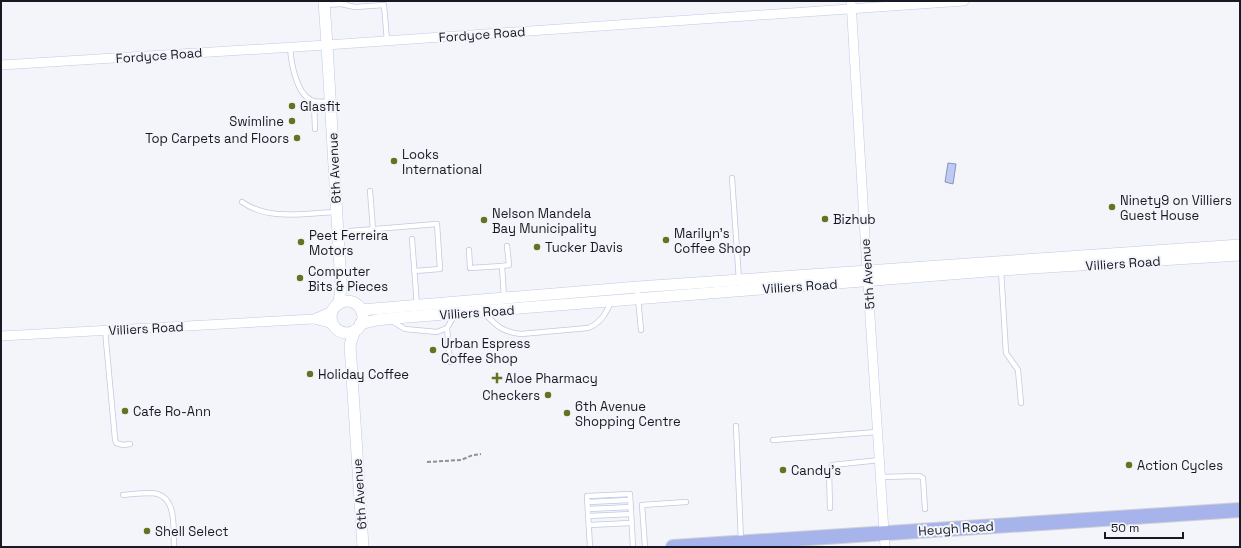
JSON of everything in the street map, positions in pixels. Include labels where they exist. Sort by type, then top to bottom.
[{"type":"main road","name":"Heugh Road","points":[[673,547],[1240,510]]},
{"type":"street","name":"Fordyce Road","points":[[1,65],[387,41],[851,5],[964,1]]},
{"type":"street","name":"6th Avenue","points":[[324,3],[328,45],[341,286],[331,320],[339,331],[343,332],[350,345],[363,547]]},
{"type":"street","name":"5th Avenue","points":[[851,5],[885,547]]},
{"type":"street","name":"Villiers Road","points":[[361,310],[739,280],[867,276],[1002,267],[1143,256],[1240,245]]},
{"type":"street","name":"Villiers Road","points":[[1143,256],[1240,255]]},
{"type":"street","name":"Villiers Road","points":[[358,327],[388,318],[639,300],[867,276]]},
{"type":"street","name":"6th Avenue","points":[[341,286],[351,302],[358,306],[361,310],[362,320],[350,345]]},
{"type":"street","points":[[335,307],[346,301],[351,302]]},
{"type":"street","name":"Villiers Road","points":[[314,319],[335,307]]},
{"type":"street","name":"Villiers Road","points":[[1,336],[314,319],[333,324]]},
{"type":"street","points":[[343,332],[348,333],[358,327]]},
{"type":"lane","points":[[324,3],[343,2],[355,7],[383,3],[387,41]]},
{"type":"lane","points":[[290,47],[290,58],[296,80],[304,94],[314,101],[330,101]]},
{"type":"lane","points":[[314,101],[315,129]]},
{"type":"lane","points":[[732,178],[739,280]]},
{"type":"lane","points":[[370,191],[373,229]]},
{"type":"lane","points":[[242,202],[257,210],[272,214],[336,212]]},
{"type":"lane","points":[[338,232],[437,224],[440,268],[415,271]]},
{"type":"lane","points":[[412,239],[417,306]]},
{"type":"lane","points":[[469,250],[470,268],[502,266],[509,265],[507,246]]},
{"type":"lane","points":[[502,266],[504,298]]},
{"type":"lane","points":[[1002,267],[1006,353],[1018,370],[1021,403]]},
{"type":"lane","points":[[637,287],[641,330]]},
{"type":"lane","points":[[482,311],[504,331],[521,334],[592,326],[597,324],[606,313],[611,302]]},
{"type":"lane","points":[[450,362],[447,328],[456,313]]},
{"type":"lane","points":[[388,318],[405,329],[437,332],[447,328]]},
{"type":"lane","points":[[105,330],[114,438],[116,443],[120,445],[130,444]]},
{"type":"lane","points":[[736,426],[741,542]]},
{"type":"lane","points":[[773,440],[878,432]]},
{"type":"lane","points":[[830,508],[830,471],[832,465],[880,460]]},
{"type":"lane","points":[[881,477],[920,476],[923,478],[926,509]]},
{"type":"lane","points":[[123,495],[151,493],[164,496],[172,508],[174,547]]},
{"type":"lane","points":[[590,547],[588,496],[630,494],[633,547]]},
{"type":"lane","points":[[645,547],[642,505],[686,502]]},
{"type":"lane","points":[[588,509],[630,507]]},
{"type":"lane","points":[[588,516],[631,514]]},
{"type":"lane","points":[[589,525],[631,523]]},
{"type":"path","points":[[427,462],[460,460],[473,455],[481,454]]},
{"type":"water","points":[[948,163],[956,164],[953,184],[945,182]]},
{"type":"place","name":"Glasfit","points":[[292,106]]},
{"type":"place","name":"Swimline","points":[[292,121]]},
{"type":"place","name":"Top Carpets and Floors","points":[[297,138]]},
{"type":"place","name":"Looks International","points":[[394,161]]},
{"type":"place","name":"Ninety9 on Villiers Guest House","points":[[1112,207]]},
{"type":"place","name":"Bizhub","points":[[825,219]]},
{"type":"place","name":"Nelson Mandela Bay Municipality","points":[[484,220]]},
{"type":"place","name":"Marilyn's Coffee Shop","points":[[666,240]]},
{"type":"place","name":"Peet Ferreira Motors","points":[[301,242]]},
{"type":"place","name":"Tucker Davis","points":[[537,247]]},
{"type":"place","name":"Computer Bits & Pieces","points":[[300,278]]},
{"type":"place","name":"Urban Espress Coffee Shop","points":[[433,350]]},
{"type":"place","name":"Holiday Coffee","points":[[310,374]]},
{"type":"place","name":"Aloe Pharmacy","points":[[497,378]]},
{"type":"place","name":"Checkers","points":[[548,395]]},
{"type":"place","name":"Cafe Ro-Ann","points":[[125,411]]},
{"type":"place","name":"6th Avenue Shopping Centre","points":[[567,413]]},
{"type":"place","name":"Action Cycles","points":[[1129,465]]},
{"type":"place","name":"Candy's","points":[[783,470]]},
{"type":"place","name":"Shell Select","points":[[147,531]]}]
